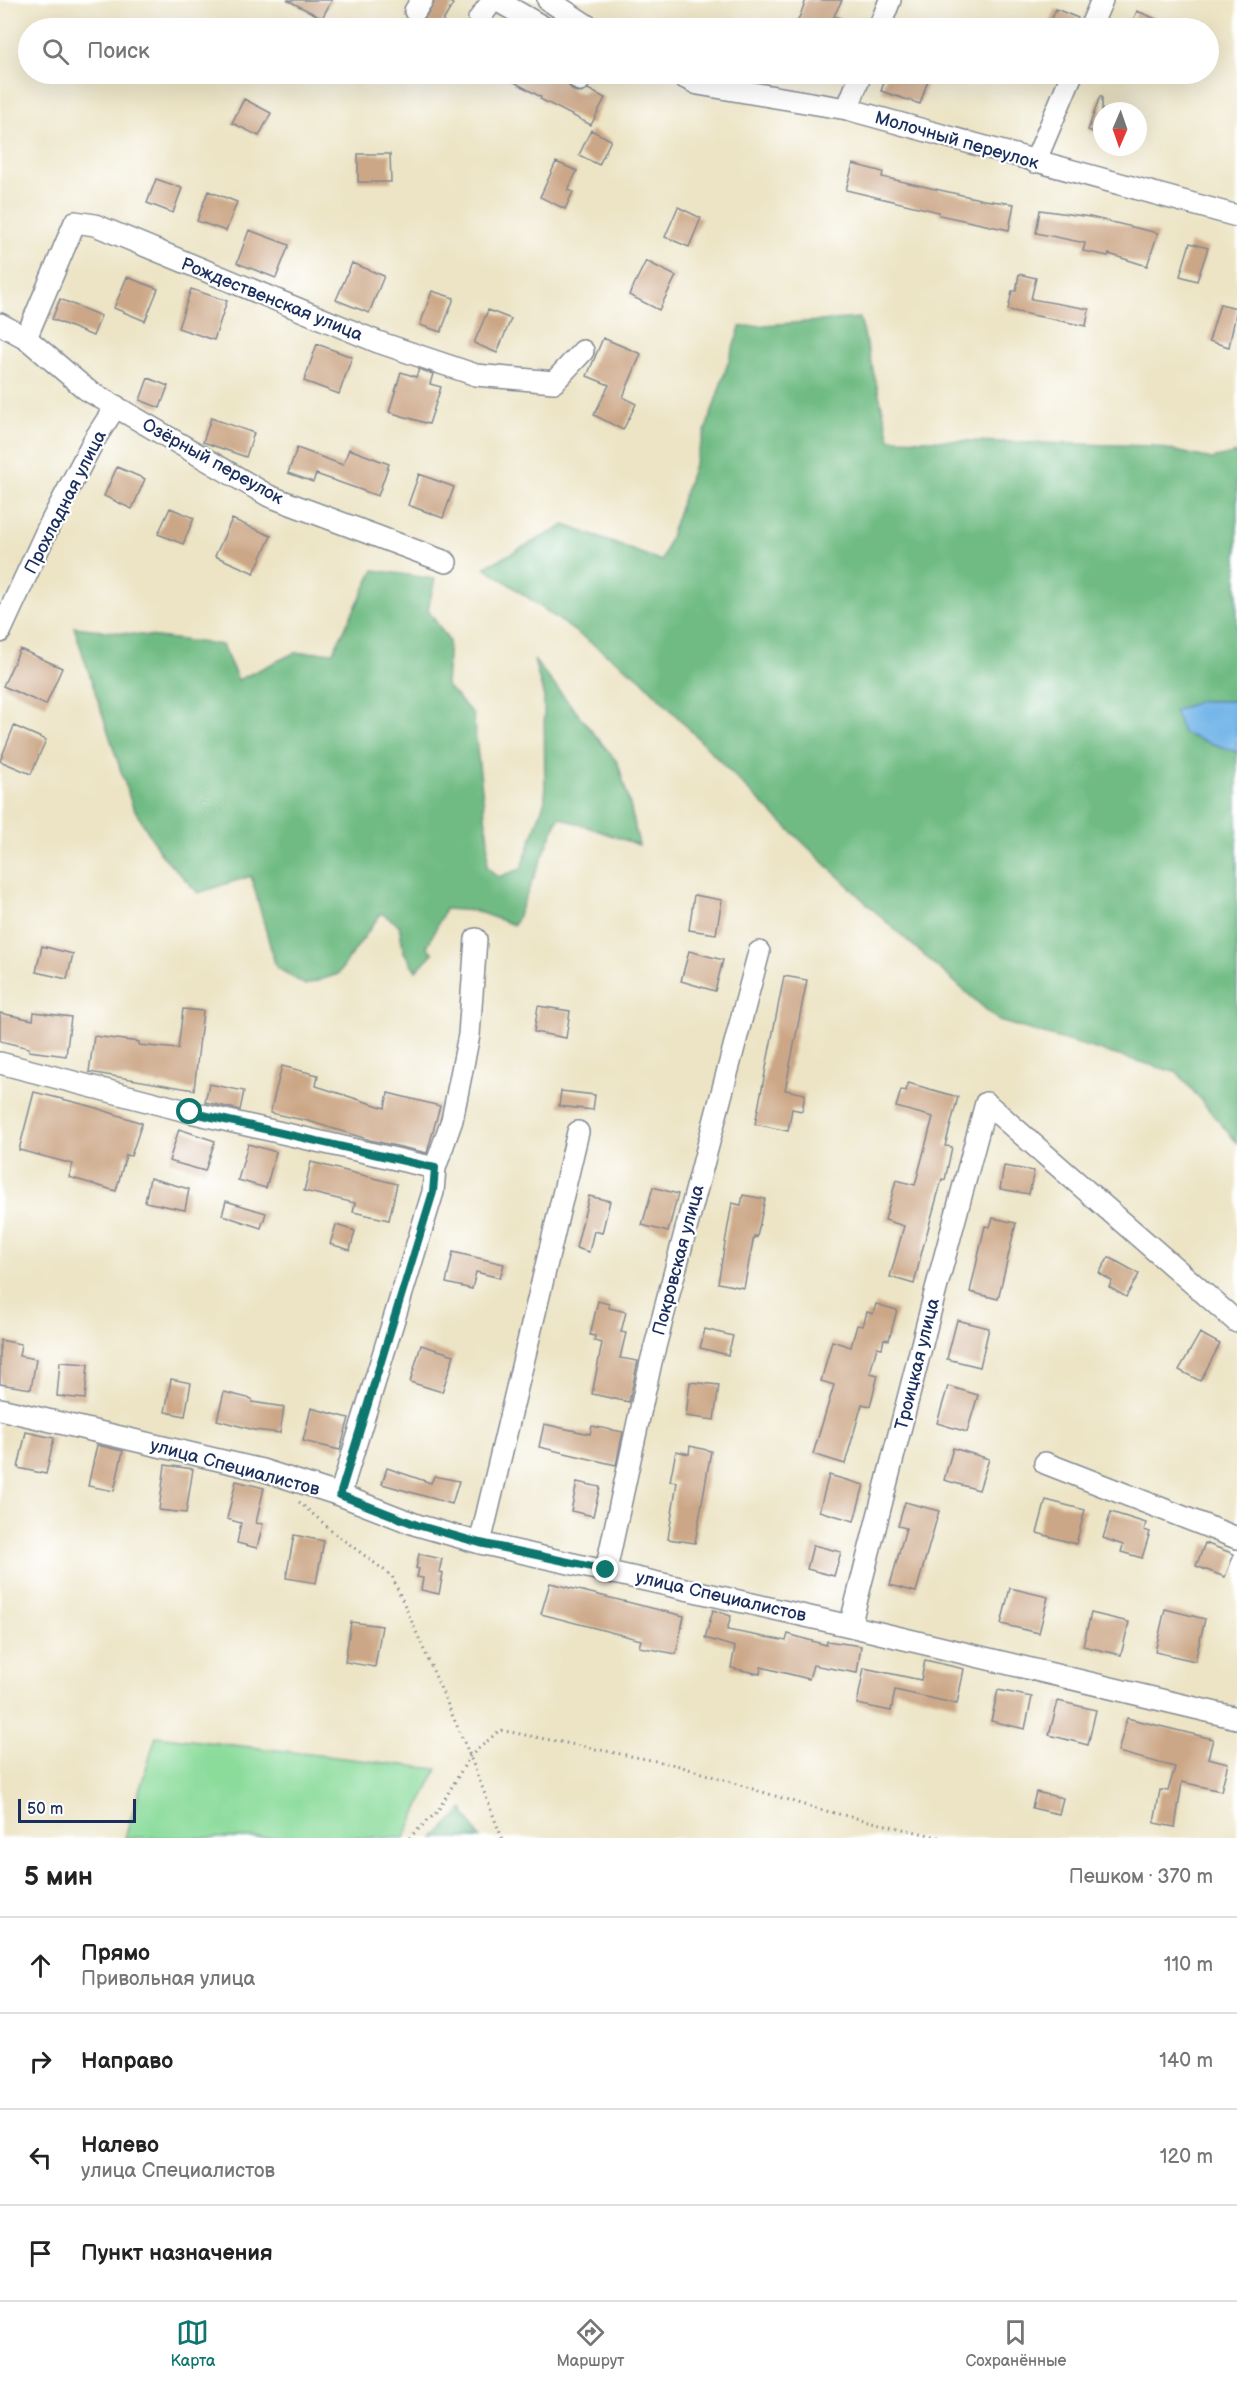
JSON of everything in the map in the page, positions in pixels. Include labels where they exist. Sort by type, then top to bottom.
[{"type":"street","points":[[480,18],[494,0],[523,18]]},
{"type":"street","points":[[548,0],[576,18]]},
{"type":"street","points":[[883,18],[890,0]]},
{"type":"street","points":[[1094,18],[1102,0]]},
{"type":"street","name":"Молочный переулок","points":[[698,84],[847,109],[1237,216]]},
{"type":"street","points":[[847,109],[857,84]]},
{"type":"street","points":[[1035,162],[1068,84]]},
{"type":"street","name":"Рождественская улица","points":[[26,338],[75,222],[95,225],[378,342],[476,375],[554,382],[583,351]]},
{"type":"street","name":"Озёрный переулок","points":[[0,324],[26,338],[87,390],[269,496],[446,562]]},
{"type":"street","name":"Прохладная улица","points":[[0,632],[48,528],[94,440],[116,406]]},
{"type":"street","points":[[340,1495],[433,1192],[435,1168],[452,1119],[469,1035],[476,939]]},
{"type":"street","name":"Покровская улица","points":[[606,1570],[651,1362],[759,952]]},
{"type":"street","points":[[0,1063],[190,1112],[435,1168]]},
{"type":"street","name":"Троицкая улица","points":[[850,1626],[986,1103],[1237,1322]]},
{"type":"street","points":[[480,1543],[578,1132]]},
{"type":"street","name":"улица Специалистов","points":[[0,1409],[262,1470],[340,1495],[417,1525],[480,1543],[850,1626],[1237,1718]]},
{"type":"street","points":[[1045,1463],[1237,1538]]},
{"type":"path","points":[[296,1499],[337,1535],[392,1576],[470,1756],[502,1838]]},
{"type":"path","points":[[410,1838],[437,1812],[470,1756],[500,1730],[676,1765],[817,1809],[942,1838]]},
{"type":"green space","points":[[860,318],[890,439],[1153,446],[1212,459],[1237,453],[1237,701],[1200,701],[1184,734],[1237,752],[1237,1143],[1178,1073],[999,1021],[883,919],[747,789],[640,678],[485,567],[565,525],[662,561],[740,327]]},
{"type":"green space","points":[[374,570],[435,579],[428,610],[449,641],[446,685],[473,714],[488,841],[487,867],[498,877],[521,869],[545,800],[544,697],[534,660],[618,763],[639,845],[559,817],[514,925],[476,911],[445,909],[427,947],[433,953],[416,971],[404,952],[399,925],[381,913],[338,974],[305,985],[276,967],[251,876],[198,893],[161,854],[132,805],[74,627],[222,645],[238,680],[294,653],[333,652]]},
{"type":"green space","points":[[156,1736],[437,1769],[404,1838],[125,1838]]},
{"type":"green space","points":[[463,1809],[480,1838],[434,1838]]},
{"type":"water","points":[[1200,701],[1237,701],[1237,752],[1184,734],[1174,711]]},
{"type":"building","points":[[287,0],[332,0],[322,18]]},
{"type":"building","points":[[435,0],[446,0],[453,4],[445,18],[425,18]]},
{"type":"building","points":[[806,0],[842,0],[834,16],[840,18],[799,18]]},
{"type":"building","points":[[1056,9],[1078,18],[1052,18]]},
{"type":"building","points":[[1137,11],[1154,18],[1134,18]]},
{"type":"building","points":[[518,84],[569,84],[574,91],[581,93],[588,89],[605,98],[591,125],[540,99],[541,97]]},
{"type":"building","points":[[883,84],[927,84],[920,104],[881,91]]},
{"type":"building","points":[[244,99],[271,113],[259,136],[232,123]]},
{"type":"building","points":[[1093,116],[1093,132],[1088,130]]},
{"type":"building","points":[[591,130],[611,140],[599,165],[579,155]]},
{"type":"building","points":[[358,154],[390,154],[391,182],[358,182]]},
{"type":"building","points":[[556,162],[577,171],[568,190],[573,192],[565,209],[540,197]]},
{"type":"building","points":[[853,164],[883,172],[882,177],[984,200],[1014,204],[1009,230],[939,215],[939,212],[846,190]]},
{"type":"building","points":[[156,179],[182,188],[173,213],[147,203]]},
{"type":"building","points":[[208,191],[237,202],[226,231],[197,221]]},
{"type":"building","points":[[678,207],[701,218],[689,247],[665,237]]},
{"type":"building","points":[[1040,210],[1090,217],[1158,233],[1147,266],[1109,254],[1108,256],[1083,251],[1085,243],[1036,233]]},
{"type":"building","points":[[249,230],[289,245],[276,278],[237,263]]},
{"type":"building","points":[[1190,243],[1208,248],[1197,281],[1180,276]]},
{"type":"building","points":[[646,261],[676,276],[659,310],[629,295]]},
{"type":"building","points":[[352,263],[384,276],[369,313],[336,300]]},
{"type":"building","points":[[1019,274],[1036,278],[1031,299],[1089,309],[1086,326],[1008,310],[1012,291],[1016,291]]},
{"type":"building","points":[[127,277],[158,289],[145,321],[114,308]]},
{"type":"building","points":[[191,289],[227,301],[214,340],[178,328]]},
{"type":"building","points":[[432,291],[454,298],[441,332],[420,325]]},
{"type":"building","points":[[60,299],[101,316],[93,336],[52,319]]},
{"type":"building","points":[[1220,304],[1237,308],[1229,347],[1209,341]]},
{"type":"building","points":[[488,310],[511,319],[497,353],[474,343]]},
{"type":"building","points":[[603,338],[641,354],[623,397],[636,404],[623,430],[594,415],[609,385],[587,376]]},
{"type":"building","points":[[317,344],[352,357],[339,394],[304,381]]},
{"type":"building","points":[[419,369],[433,374],[430,384],[441,387],[429,424],[389,412],[401,372],[416,377]]},
{"type":"building","points":[[148,378],[168,386],[160,408],[140,400]]},
{"type":"building","points":[[211,418],[254,433],[246,457],[203,442]]},
{"type":"building","points":[[297,448],[343,465],[349,449],[389,464],[378,496],[316,474],[313,482],[288,473]]},
{"type":"building","points":[[117,467],[145,479],[132,509],[104,496]]},
{"type":"building","points":[[419,474],[454,487],[443,518],[408,505]]},
{"type":"building","points":[[170,508],[194,518],[183,544],[158,534]]},
{"type":"building","points":[[232,519],[271,536],[254,573],[215,556]]},
{"type":"building","points":[[20,649],[62,668],[46,705],[3,686]]},
{"type":"building","points":[[14,726],[46,740],[31,774],[0,761]]},
{"type":"building","points":[[694,895],[722,900],[716,934],[689,930]]},
{"type":"building","points":[[42,946],[73,954],[67,979],[36,972]]},
{"type":"building","points":[[689,951],[723,960],[715,991],[681,981]]},
{"type":"building","points":[[784,976],[807,980],[785,1090],[805,1094],[802,1111],[792,1109],[788,1131],[755,1124]]},
{"type":"building","points":[[538,1006],[570,1011],[566,1038],[534,1032]]},
{"type":"building","points":[[183,1009],[203,1011],[194,1090],[89,1072],[94,1036],[139,1042],[139,1045],[178,1049]]},
{"type":"building","points":[[34,1012],[71,1017],[66,1056],[29,1051],[29,1048],[0,1041],[0,1013],[33,1020]]},
{"type":"building","points":[[282,1066],[318,1075],[316,1086],[385,1108],[388,1093],[440,1106],[427,1153],[270,1113]]},
{"type":"building","points":[[908,1083],[958,1097],[945,1146],[952,1147],[945,1180],[942,1179],[914,1284],[890,1277],[904,1226],[885,1220],[896,1180],[915,1185],[933,1117],[896,1107],[901,1090],[906,1091]]},
{"type":"building","points":[[209,1084],[244,1091],[240,1110],[205,1102]]},
{"type":"building","points":[[561,1091],[595,1095],[593,1110],[559,1106]]},
{"type":"building","points":[[34,1092],[90,1106],[142,1123],[131,1156],[126,1155],[116,1191],[69,1177],[73,1164],[19,1150]]},
{"type":"building","points":[[179,1129],[215,1141],[205,1171],[169,1161]]},
{"type":"building","points":[[248,1144],[276,1152],[266,1188],[238,1180]]},
{"type":"building","points":[[311,1162],[397,1184],[389,1220],[353,1212],[355,1203],[304,1191]]},
{"type":"building","points":[[1004,1166],[1034,1171],[1029,1194],[1000,1189]]},
{"type":"building","points":[[150,1178],[189,1189],[185,1210],[145,1202]]},
{"type":"building","points":[[653,1187],[678,1194],[668,1232],[642,1225]]},
{"type":"building","points":[[743,1195],[765,1199],[757,1237],[754,1236],[744,1288],[718,1283],[732,1203],[741,1205]]},
{"type":"building","points":[[589,1196],[610,1201],[602,1233],[594,1231],[589,1252],[576,1248]]},
{"type":"building","points":[[226,1201],[266,1213],[261,1228],[222,1215]]},
{"type":"building","points":[[993,1218],[1016,1223],[998,1299],[970,1292],[985,1226],[990,1227]]},
{"type":"building","points":[[336,1225],[355,1231],[350,1250],[330,1244]]},
{"type":"building","points":[[453,1252],[504,1264],[500,1278],[476,1272],[472,1289],[446,1283]]},
{"type":"building","points":[[1109,1257],[1139,1274],[1126,1297],[1109,1287],[1112,1281],[1099,1273]]},
{"type":"building","points":[[598,1301],[609,1304],[609,1308],[626,1312],[621,1332],[626,1333],[620,1358],[638,1361],[629,1402],[592,1394],[602,1343],[594,1341],[595,1336],[590,1335]]},
{"type":"building","points":[[876,1304],[897,1310],[889,1340],[884,1339],[882,1348],[877,1347],[870,1373],[878,1375],[870,1406],[862,1404],[845,1464],[813,1454],[834,1385],[821,1381],[832,1341],[851,1347],[857,1325],[863,1326],[867,1312],[873,1314]]},
{"type":"building","points":[[957,1320],[989,1328],[980,1367],[947,1359]]},
{"type":"building","points":[[705,1329],[733,1336],[728,1355],[700,1348]]},
{"type":"building","points":[[1200,1333],[1220,1344],[1200,1381],[1179,1370]]},
{"type":"building","points":[[0,1340],[21,1344],[19,1356],[36,1359],[31,1389],[0,1384]]},
{"type":"building","points":[[421,1345],[454,1355],[442,1392],[410,1382]]},
{"type":"building","points":[[60,1362],[88,1364],[85,1399],[57,1396]]},
{"type":"building","points":[[171,1379],[191,1383],[185,1416],[165,1412]]},
{"type":"building","points":[[690,1382],[719,1385],[714,1420],[686,1416]]},
{"type":"building","points":[[948,1386],[978,1395],[967,1432],[937,1423]]},
{"type":"building","points":[[224,1392],[252,1399],[252,1402],[284,1407],[280,1433],[254,1430],[217,1420]]},
{"type":"building","points":[[311,1408],[349,1418],[340,1450],[303,1441]]},
{"type":"building","points":[[544,1424],[590,1434],[592,1426],[623,1432],[616,1465],[539,1447]]},
{"type":"building","points":[[26,1432],[54,1438],[46,1474],[18,1468]]},
{"type":"building","points":[[97,1445],[123,1451],[114,1491],[88,1486]]},
{"type":"building","points":[[690,1446],[711,1451],[695,1543],[668,1539],[677,1482],[670,1481],[676,1451],[689,1454]]},
{"type":"building","points":[[953,1448],[989,1459],[979,1490],[944,1480]]},
{"type":"building","points":[[165,1465],[193,1469],[186,1513],[159,1510]]},
{"type":"building","points":[[387,1468],[431,1483],[434,1476],[459,1481],[452,1504],[382,1484]]},
{"type":"building","points":[[829,1475],[864,1485],[854,1521],[819,1511]]},
{"type":"building","points":[[236,1481],[264,1488],[256,1523],[263,1524],[257,1548],[237,1543],[241,1523],[227,1519]]},
{"type":"building","points":[[577,1482],[600,1487],[593,1516],[571,1511]]},
{"type":"building","points":[[1046,1500],[1085,1510],[1076,1544],[1037,1533]]},
{"type":"building","points":[[905,1502],[939,1511],[916,1592],[890,1585],[906,1528],[898,1526]]},
{"type":"building","points":[[1111,1512],[1146,1523],[1144,1530],[1150,1532],[1142,1558],[1121,1552],[1123,1545],[1103,1538]]},
{"type":"building","points":[[294,1535],[324,1541],[316,1583],[286,1578]]},
{"type":"building","points":[[1205,1543],[1234,1554],[1225,1577],[1196,1566]]},
{"type":"building","points":[[813,1545],[841,1552],[834,1576],[807,1569]]},
{"type":"building","points":[[419,1554],[442,1559],[439,1572],[443,1573],[439,1594],[421,1590],[423,1578],[417,1577],[419,1569],[416,1568]]},
{"type":"building","points":[[550,1583],[684,1616],[676,1654],[639,1647],[641,1640],[541,1614]]},
{"type":"building","points":[[1010,1588],[1048,1597],[1039,1633],[1001,1624]]},
{"type":"building","points":[[1165,1609],[1205,1619],[1195,1661],[1155,1652]]},
{"type":"building","points":[[713,1610],[731,1616],[727,1630],[786,1641],[788,1634],[826,1645],[827,1641],[861,1646],[857,1673],[813,1665],[809,1679],[761,1667],[760,1674],[731,1668],[735,1647],[705,1638]]},
{"type":"building","points":[[1091,1613],[1129,1622],[1121,1655],[1083,1646]]},
{"type":"building","points":[[351,1622],[382,1626],[375,1667],[345,1662]]},
{"type":"building","points":[[925,1660],[964,1669],[957,1704],[895,1690],[891,1711],[857,1704],[864,1668],[921,1680]]},
{"type":"building","points":[[998,1690],[1032,1697],[1025,1729],[991,1721]]},
{"type":"building","points":[[1058,1701],[1096,1710],[1088,1745],[1049,1735]]},
{"type":"building","points":[[1127,1718],[1213,1739],[1208,1758],[1228,1763],[1221,1791],[1182,1782],[1175,1827],[1154,1823],[1160,1790],[1168,1791],[1175,1767],[1118,1752]]},
{"type":"building","points":[[1036,1792],[1063,1798],[1059,1814],[1032,1808]]},
{"type":"route","points":[[190,1112],[435,1168],[433,1192],[340,1495],[417,1525],[480,1543],[606,1570]]}]
